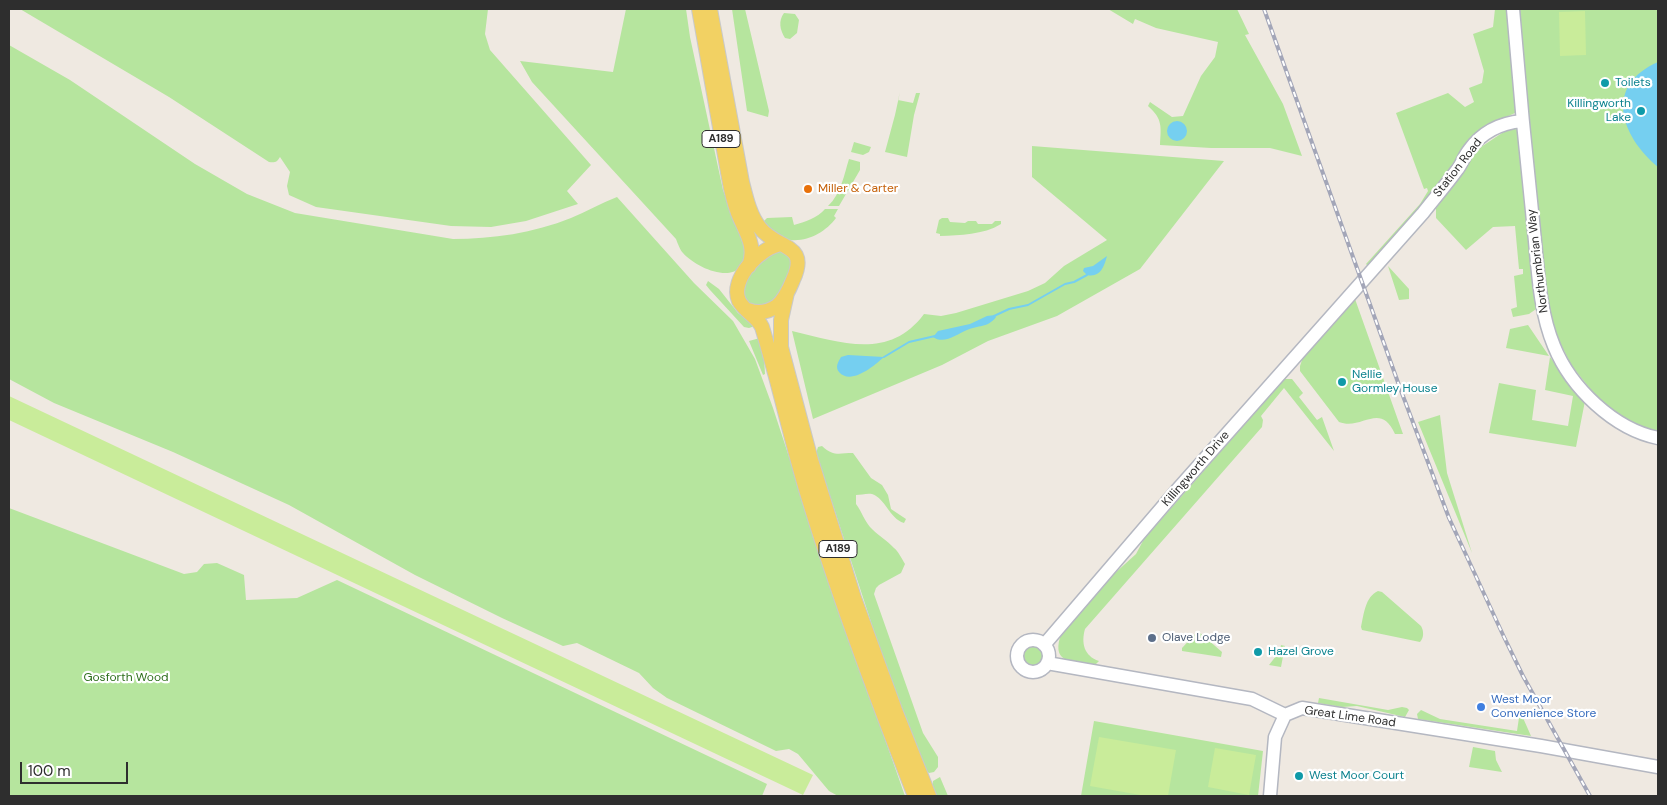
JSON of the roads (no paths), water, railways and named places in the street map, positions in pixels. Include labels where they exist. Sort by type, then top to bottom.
[{"type":"main road","name":"A189","points":[[699,9],[734,202],[752,248],[752,258],[749,266]]},
{"type":"main road","name":"A189","points":[[710,9],[745,194],[760,229],[771,239],[782,244]]},
{"type":"main road","points":[[1512,9],[1522,121]]},
{"type":"main road","name":"Station Road","points":[[1349,294],[1423,213],[1458,169],[1476,142],[1494,128],[1507,123],[1522,121]]},
{"type":"main road","name":"Northumbrian Way","points":[[1522,121],[1544,316],[1554,347],[1574,379],[1601,410],[1646,435],[1658,438]]},
{"type":"main road","points":[[782,244],[794,251],[799,261],[796,274],[780,303],[771,309],[761,312],[748,310],[740,301],[737,289],[740,278],[749,266],[767,249],[782,244]]},
{"type":"main road","name":"A189","points":[[787,293],[782,320],[781,347],[809,452],[854,598],[929,796]]},
{"type":"main road","name":"Killingworth Drive","points":[[1044,645],[1349,294]]},
{"type":"main road","name":"A189","points":[[748,310],[762,327],[798,463],[837,588],[882,714],[915,796]]},
{"type":"main road","points":[[1032,640],[1044,645],[1049,655],[1047,664],[1038,672],[1032,673],[1023,670],[1016,658],[1021,645],[1032,640]]},
{"type":"main road","points":[[1047,664],[1252,699],[1284,715],[1275,738],[1270,796]]},
{"type":"main road","name":"Great Lime Road","points":[[1284,715],[1302,708],[1532,744],[1658,767]]},
{"type":"water","name":"Killingworth Lake","points":[[1658,62],[1658,167],[1645,155],[1627,126],[1624,98],[1630,84],[1641,72]]},
{"type":"water","points":[[1177,121],[1184,124],[1187,131],[1184,138],[1177,141],[1170,138],[1167,131],[1170,124]]},
{"type":"water","points":[[1107,256],[1103,268],[1095,275],[1087,275],[1083,271],[1084,268],[1093,266]]},
{"type":"water","points":[[995,315],[996,317],[990,323],[971,328],[950,338],[942,340],[933,337],[938,331],[970,324],[987,316]]},
{"type":"water","points":[[848,355],[884,357],[863,373],[850,377],[844,376],[837,368],[841,357]]},
{"type":"waterway","points":[[994,316],[1009,309],[1028,305],[1065,284],[1074,282],[1087,275]]},
{"type":"waterway","points":[[884,357],[909,342],[935,336]]},
{"type":"railway","points":[[1264,9],[1400,388],[1449,518],[1523,676],[1590,796]]},
{"type":"place","name":"Toilets","points":[[1605,83]]},
{"type":"place","name":"Killingworth Lake","points":[[1641,111]]},
{"type":"place","name":"Miller & Carter","points":[[808,189]]},
{"type":"place","name":"Nellie Gormley House","points":[[1342,382]]},
{"type":"place","name":"Olave Lodge","points":[[1152,638]]},
{"type":"place","name":"Hazel Grove","points":[[1258,652]]},
{"type":"place","name":"West Moor Convenience Store","points":[[1481,707]]},
{"type":"place","name":"West Moor Court","points":[[1299,776]]},
{"type":"park label","name":"Gosforth Wood","points":[[126,678]]}]
